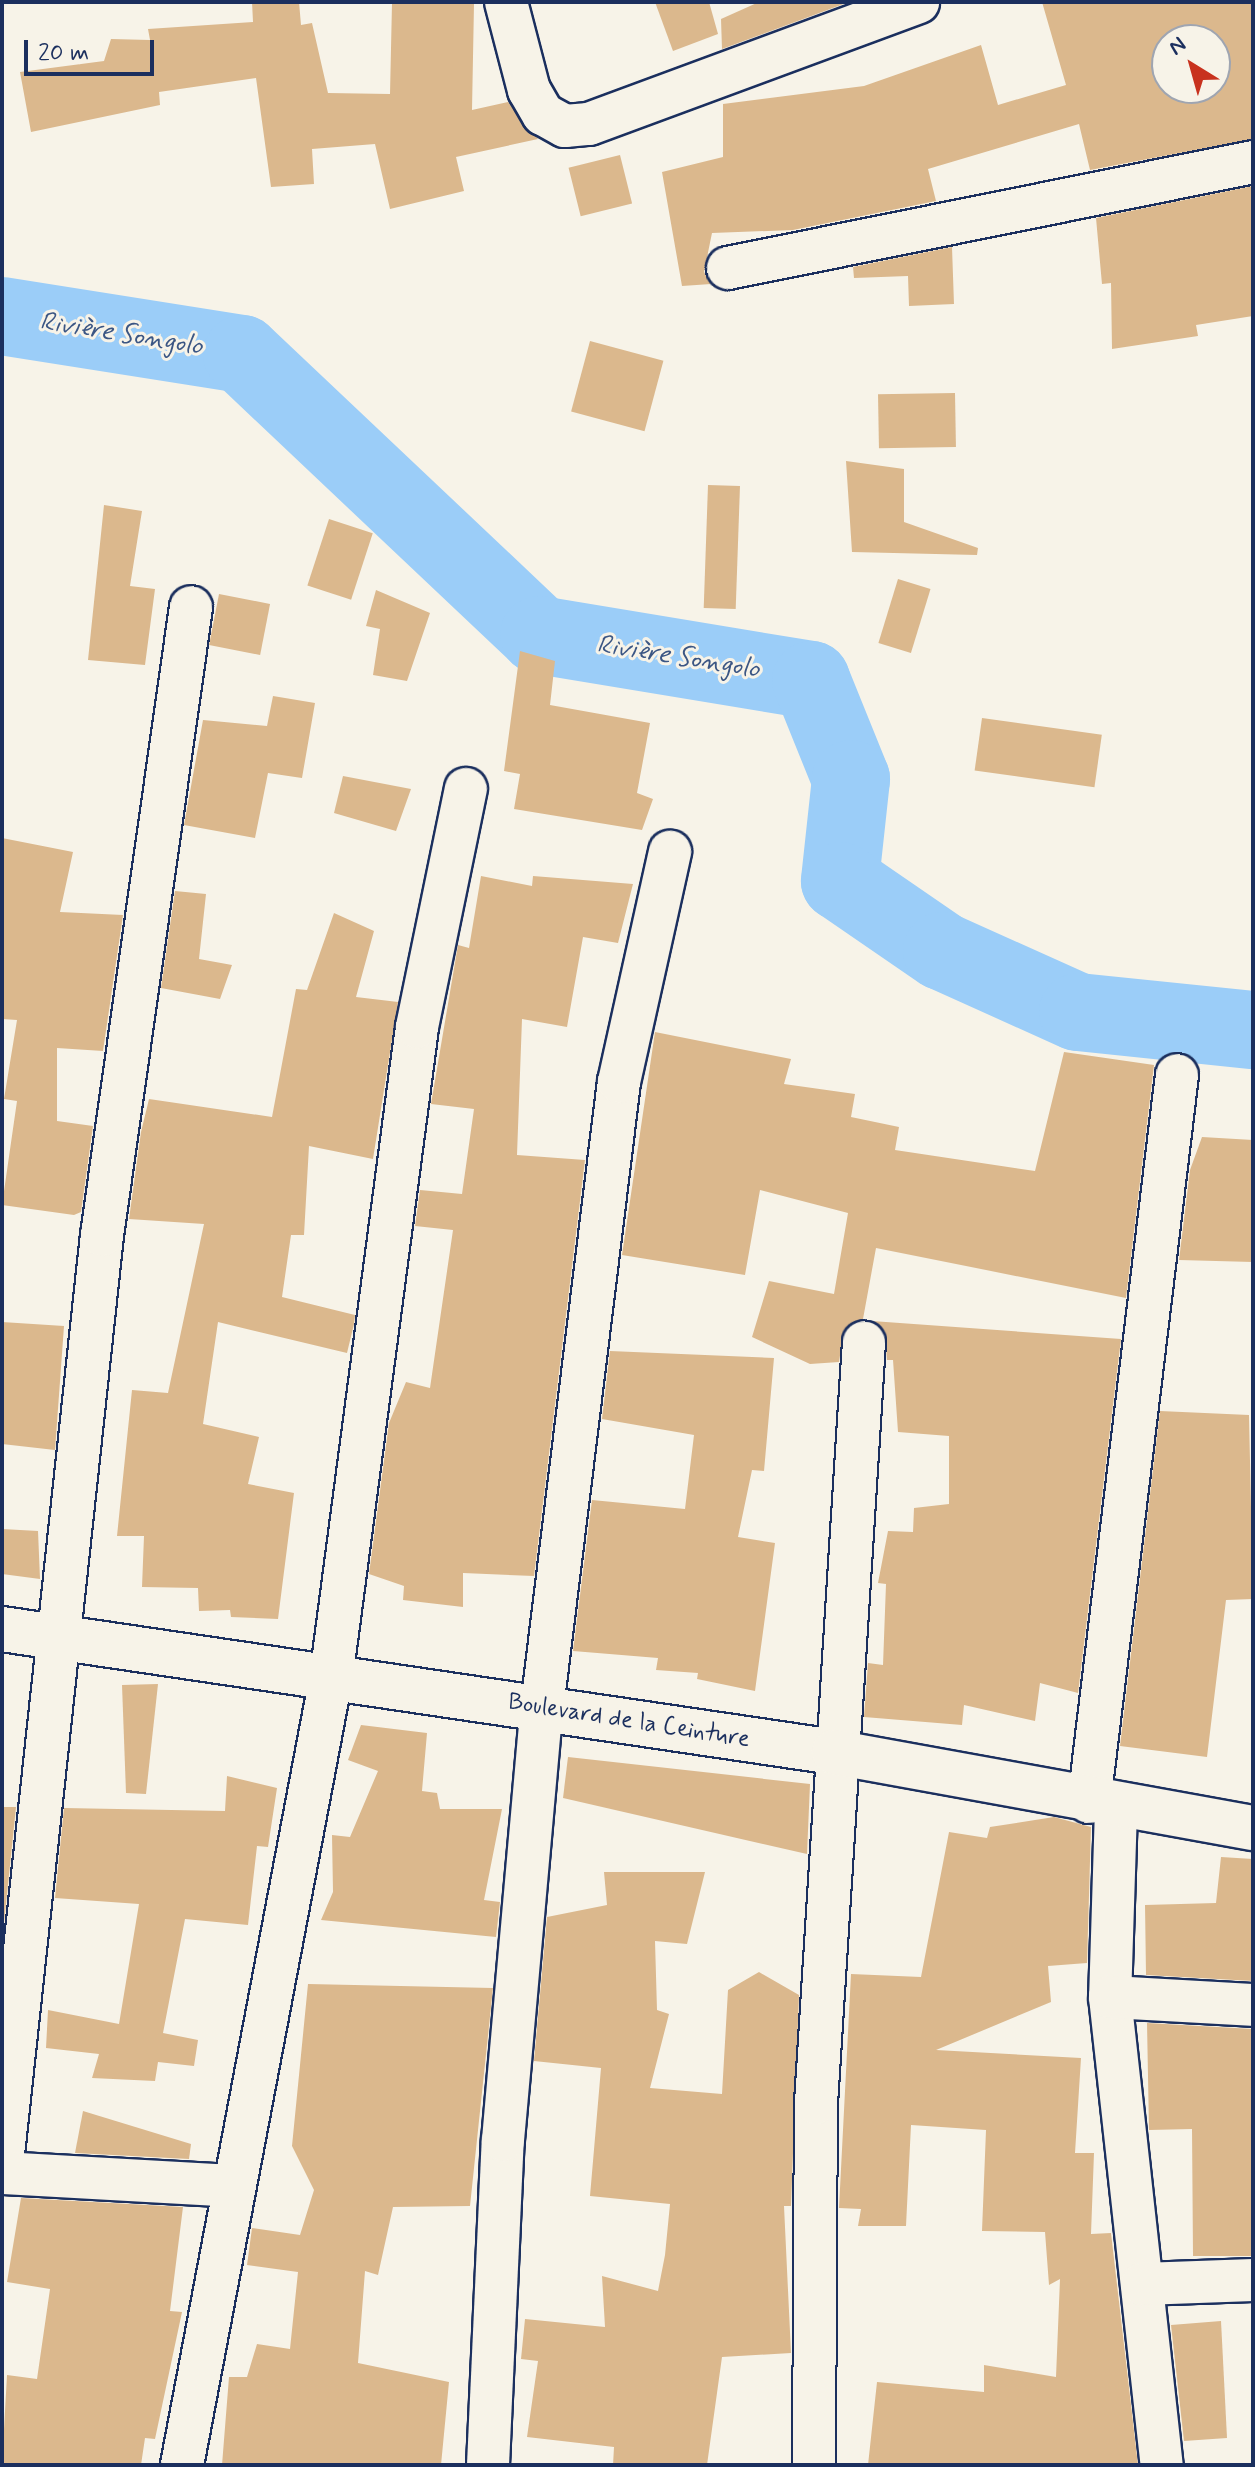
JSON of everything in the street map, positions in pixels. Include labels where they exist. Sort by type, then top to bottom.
[{"type":"street","points":[[506,2],[529,90],[543,114],[565,126],[589,124],[918,2]]},
{"type":"street","points":[[728,268],[1253,162]]},
{"type":"street","points":[[2,2163],[102,1235],[191,607]]},
{"type":"street","points":[[182,2465],[331,1678],[417,1027],[466,789]]},
{"type":"street","points":[[488,2465],[503,2140],[542,1707],[619,1082],[670,852]]},
{"type":"street","points":[[1162,2465],[1110,1997],[1102,1805],[1177,1075]]},
{"type":"street","points":[[814,2465],[816,2103],[834,1752],[864,1343]]},
{"type":"street","name":"Boulevard de la Ceinture","points":[[2,1629],[834,1752],[1102,1805],[1253,1828]]},
{"type":"street","points":[[1110,1997],[1253,2005]]},
{"type":"street","points":[[2,2173],[234,2186]]},
{"type":"street","points":[[1142,2284],[1253,2280]]},
{"type":"building","points":[[252,2],[299,2],[301,25],[312,23],[328,93],[390,94],[392,3],[474,4],[472,110],[508,102],[538,139],[456,157],[464,191],[390,209],[375,144],[312,149],[314,184],[271,187],[256,78],[159,92],[160,105],[31,132],[20,72],[104,61],[111,39],[150,40],[148,29],[253,22]]},
{"type":"building","points":[[655,2],[709,2],[718,34],[673,51]]},
{"type":"building","points":[[759,2],[849,2],[722,49],[721,19]]},
{"type":"building","points":[[1042,2],[1253,2],[1253,139],[1090,170],[1079,124],[928,169],[936,201],[793,230],[712,233],[704,272],[711,284],[682,286],[662,172],[723,157],[723,104],[864,86],[981,45],[998,105],[1066,85]]},
{"type":"building","points":[[620,155],[632,204],[581,216],[569,168]]},
{"type":"building","points":[[1253,186],[1253,316],[1196,325],[1198,336],[1112,349],[1111,283],[1102,284],[1096,218]]},
{"type":"building","points":[[952,247],[954,304],[909,306],[908,276],[854,278],[853,267]]},
{"type":"building","points":[[590,341],[663,361],[645,431],[571,412]]},
{"type":"building","points":[[955,393],[956,447],[879,448],[878,394]]},
{"type":"building","points":[[846,461],[904,469],[904,522],[978,548],[977,555],[852,552]]},
{"type":"building","points":[[708,485],[740,486],[736,609],[704,608]]},
{"type":"building","points":[[104,505],[142,511],[130,586],[155,589],[145,665],[88,660]]},
{"type":"building","points":[[329,519],[373,533],[351,600],[307,586]]},
{"type":"building","points":[[898,579],[931,589],[911,653],[878,643]]},
{"type":"building","points":[[376,590],[430,613],[407,681],[373,675],[380,629],[366,626]]},
{"type":"building","points":[[219,594],[270,604],[260,655],[209,645]]},
{"type":"building","points":[[520,651],[555,661],[550,705],[650,723],[637,793],[653,799],[642,830],[514,809],[520,774],[504,771]]},
{"type":"building","points":[[273,696],[315,703],[302,778],[268,773],[255,838],[184,825],[203,720],[267,726]]},
{"type":"building","points":[[982,718],[1102,735],[1094,787],[975,770]]},
{"type":"building","points":[[343,776],[411,789],[396,831],[334,813]]},
{"type":"building","points":[[2,838],[73,852],[60,912],[123,915],[103,1051],[57,1048],[57,1121],[93,1126],[81,1212],[74,1215],[2,1205],[17,1101],[4,1099],[17,1020],[2,1019]]},
{"type":"building","points":[[481,876],[532,886],[533,876],[633,884],[618,943],[583,937],[567,1027],[522,1019],[517,1155],[585,1160],[534,1576],[463,1573],[463,1607],[403,1600],[404,1586],[369,1574],[389,1423],[406,1382],[430,1388],[453,1230],[415,1226],[420,1190],[462,1194],[474,1109],[431,1104],[458,945],[469,948]]},
{"type":"building","points":[[175,891],[206,894],[199,959],[232,965],[220,999],[161,988]]},
{"type":"building","points":[[334,913],[374,931],[356,997],[398,1002],[373,1159],[309,1146],[304,1235],[291,1235],[282,1297],[355,1315],[354,1324],[347,1353],[218,1322],[203,1424],[259,1437],[248,1484],[294,1493],[278,1619],[231,1617],[230,1610],[199,1611],[198,1588],[142,1587],[144,1536],[117,1536],[132,1390],[168,1393],[204,1224],[129,1219],[141,1132],[149,1099],[272,1117],[296,989],[307,990]]},
{"type":"building","points":[[655,1032],[791,1059],[784,1084],[855,1094],[851,1117],[899,1127],[895,1150],[1035,1171],[1064,1052],[1154,1065],[1126,1298],[876,1248],[863,1319],[844,1330],[839,1362],[810,1364],[752,1337],[769,1281],[834,1294],[848,1213],[760,1190],[745,1275],[622,1255]]},
{"type":"building","points":[[1202,1137],[1253,1140],[1253,1262],[1179,1260],[1190,1170]]},
{"type":"building","points":[[872,1321],[1121,1339],[1078,1693],[1040,1683],[1035,1721],[964,1705],[962,1725],[864,1717],[868,1663],[883,1665],[886,1584],[878,1583],[888,1531],[913,1532],[914,1508],[949,1504],[949,1436],[898,1432],[893,1360],[887,1360],[885,1332]]},
{"type":"building","points":[[2,1322],[64,1326],[55,1450],[2,1444]]},
{"type":"building","points":[[610,1351],[774,1358],[764,1471],[752,1470],[738,1537],[775,1543],[755,1691],[697,1679],[698,1673],[656,1670],[658,1658],[573,1651],[592,1500],[685,1509],[694,1435],[602,1419]]},
{"type":"building","points":[[1160,1411],[1249,1415],[1253,1599],[1226,1600],[1207,1757],[1120,1746]]},
{"type":"building","points":[[2,1529],[38,1531],[40,1579],[2,1574]]},
{"type":"building","points":[[158,1684],[146,1794],[126,1793],[122,1685]]},
{"type":"building","points":[[361,1725],[427,1733],[422,1791],[437,1793],[440,1809],[502,1809],[484,1900],[500,1902],[496,1937],[321,1920],[333,1892],[332,1835],[350,1837],[378,1771],[348,1760]]},
{"type":"building","points":[[568,1757],[810,1784],[807,1854],[563,1798]]},
{"type":"building","points":[[227,1776],[277,1788],[268,1847],[257,1846],[248,1925],[185,1919],[163,2033],[198,2040],[194,2066],[158,2062],[155,2081],[92,2078],[99,2054],[46,2048],[48,2010],[119,2024],[139,1904],[55,1898],[64,1808],[225,1811]]},
{"type":"building","points":[[2,1807],[16,1807],[3,1933],[2,1933]]},
{"type":"building","points":[[1054,1817],[1091,1827],[1087,1963],[1048,1966],[1051,2002],[936,2050],[1081,2058],[1075,2153],[1094,2153],[1091,2234],[1111,2233],[1138,2465],[868,2465],[877,2382],[984,2392],[984,2365],[1056,2377],[1060,2279],[1049,2285],[1045,2232],[982,2231],[986,2130],[911,2125],[906,2226],[858,2226],[861,2209],[839,2208],[851,1974],[921,1977],[949,1832],[987,1838],[990,1827]]},
{"type":"building","points":[[1221,1857],[1253,1859],[1253,1981],[1146,1975],[1145,1905],[1216,1903]]},
{"type":"building","points":[[604,1872],[705,1872],[687,1944],[655,1941],[657,2010],[669,2014],[650,2088],[722,2094],[728,1990],[759,1972],[799,1995],[791,2206],[784,2206],[791,2353],[722,2357],[707,2465],[613,2465],[614,2447],[527,2437],[538,2361],[521,2359],[525,2319],[605,2327],[602,2276],[658,2291],[665,2255],[670,2204],[590,2196],[601,2068],[534,2061],[547,1917],[607,1905]]},
{"type":"building","points":[[308,1984],[493,1988],[470,2206],[393,2207],[378,2275],[365,2271],[358,2363],[449,2382],[441,2465],[222,2465],[229,2377],[247,2377],[257,2344],[290,2349],[298,2272],[247,2265],[252,2228],[300,2235],[314,2190],[292,2146]]},
{"type":"building","points":[[1147,2023],[1253,2029],[1253,2256],[1193,2256],[1192,2129],[1149,2130]]},
{"type":"building","points":[[83,2111],[191,2144],[189,2159],[75,2153]]},
{"type":"building","points":[[21,2198],[183,2207],[170,2311],[182,2312],[155,2439],[145,2438],[141,2465],[2,2465],[7,2375],[37,2379],[50,2289],[7,2282]]},
{"type":"building","points":[[1221,2321],[1227,2438],[1184,2441],[1171,2325]]},
{"type":"waterway","name":"Rivière Songolo","points":[[2,316],[242,354],[539,635],[811,680],[851,779],[840,881],[942,951],[1078,1012],[1253,1030]]}]
